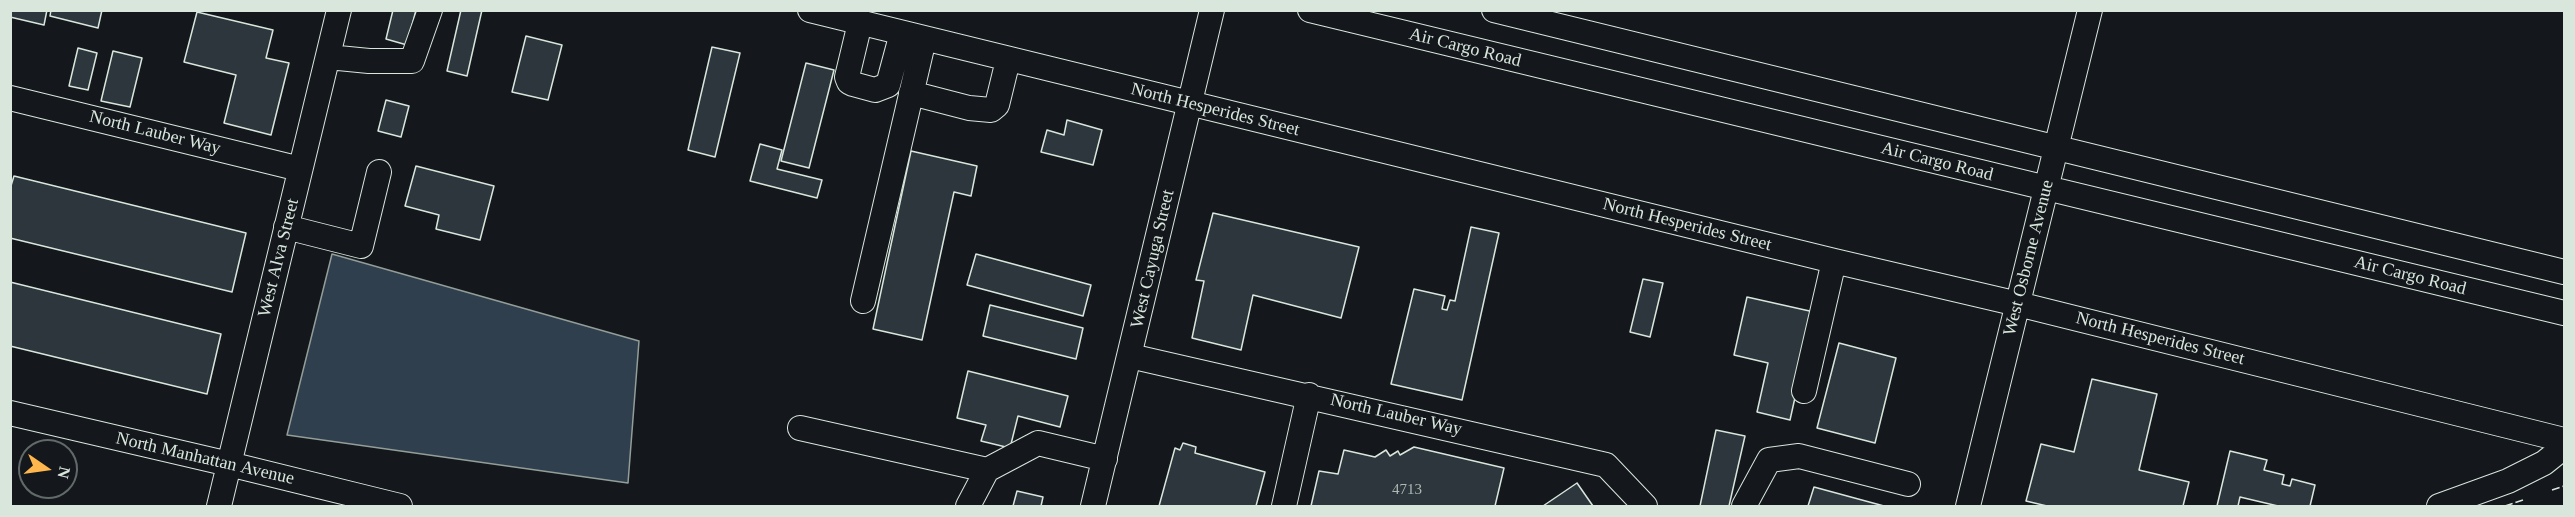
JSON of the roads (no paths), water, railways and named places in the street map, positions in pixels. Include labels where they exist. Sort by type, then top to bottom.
[{"type":"street","name":"West Alva Street","points":[[219,507],[339,10]]},
{"type":"street","points":[[328,57],[412,62],[430,10]]},
{"type":"street","name":"North Hesperides Street","points":[[810,10],[2018,304],[2565,440]]},
{"type":"street","name":"West Cayuga Street","points":[[1093,507],[1212,10]]},
{"type":"street","name":"Air Cargo Road","points":[[1310,10],[2565,313]]},
{"type":"street","points":[[1494,10],[1579,20],[2056,148],[2565,272]]},
{"type":"street","name":"West Osborne Avenue","points":[[1968,507],[2090,10]]},
{"type":"street","points":[[860,23],[847,77],[849,82],[875,90],[888,85],[913,36]]},
{"type":"street","points":[[863,301],[911,93],[913,36]]},
{"type":"street","points":[[911,93],[969,108],[991,110],[997,105],[1008,60]]},
{"type":"street","name":"North Lauber Way","points":[[10,98],[300,169]]},
{"type":"street","points":[[286,227],[361,246],[379,172]]},
{"type":"street","points":[[1804,391],[1834,261]]},
{"type":"street","name":"North Lauber Way","points":[[1130,356],[1309,395],[1606,465],[1645,507]]},
{"type":"street","points":[[1284,507],[1309,395]]},
{"type":"street","name":"North Manhattan Avenue","points":[[10,413],[400,507]]},
{"type":"street","points":[[800,428],[987,470]]},
{"type":"street","points":[[968,507],[987,470],[1038,443],[1105,459]]},
{"type":"street","points":[[2439,507],[2508,481],[2544,463],[2565,447]]},
{"type":"street","points":[[1744,507],[1769,460],[1799,456],[1908,484]]},
{"type":"water","points":[[332,254],[639,341],[628,483],[287,435]]}]
